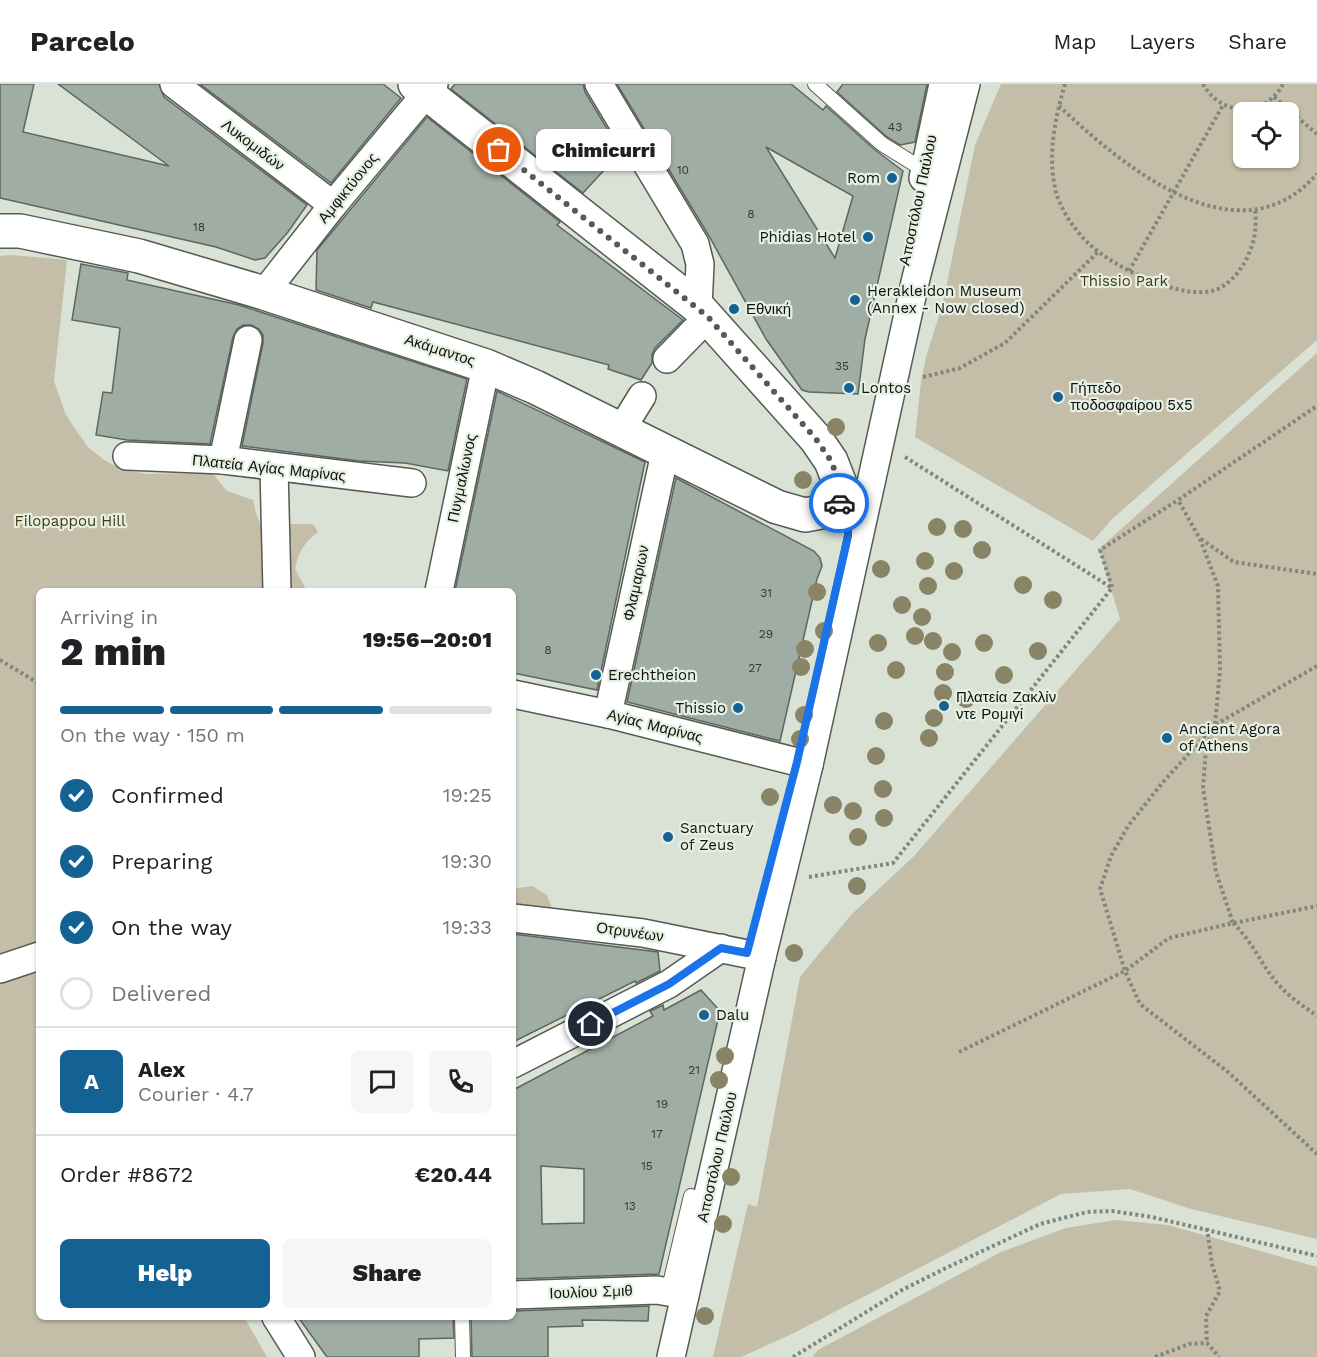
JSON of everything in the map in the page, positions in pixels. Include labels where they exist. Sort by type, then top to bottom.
[{"type":"street","name":"Λυκομιδών","points":[[174,84],[333,205]]},
{"type":"street","points":[[599,84],[695,244],[700,264],[703,312],[668,359]]},
{"type":"street","name":"Αποστόλου Παύλου","points":[[671,1357],[677,1294],[743,953],[803,763],[848,536],[845,514],[837,491],[859,467],[864,456],[943,84]]},
{"type":"street","points":[[516,1062],[669,984],[743,953],[782,878],[803,763],[940,178],[966,84]]},
{"type":"street","name":"Αμφικτύονος","points":[[264,293],[425,87]]},
{"type":"street","points":[[425,87],[703,312],[816,439],[831,461],[837,491]]},
{"type":"street","name":"Ακάμαντος","points":[[7,230],[139,255],[264,293],[486,366],[777,507],[805,515],[821,513],[837,491]]},
{"type":"street","points":[[224,460],[248,340]]},
{"type":"street","name":"Πυγμαλίωνος","points":[[440,588],[486,366]]},
{"type":"street","points":[[621,430],[642,396]]},
{"type":"street","name":"Φλαμαριων","points":[[608,714],[665,453]]},
{"type":"street","name":"Πλατεία Αγίας Μαρίνας","points":[[127,456],[224,460],[274,468],[412,483]]},
{"type":"street","points":[[274,468],[277,588]]},
{"type":"street","name":"Αγίας Μαρίνας","points":[[516,695],[608,714],[803,763]]},
{"type":"street","name":"Οτρυνέων","points":[[516,918],[643,933],[743,953]]},
{"type":"street","points":[[0,969],[36,957]]},
{"type":"street","name":"Ιουλίου Σμιθ","points":[[516,1295],[657,1290],[677,1294]]},
{"type":"street","points":[[278,1320],[301,1357]]},
{"type":"lane","points":[[815,84],[882,144],[924,170]]},
{"type":"lane","points":[[677,1294],[691,1196]]},
{"type":"lane","points":[[462,1320],[463,1357]]},
{"type":"path","points":[[1065,84],[1059,106],[1052,158],[1056,193],[1074,227],[1099,252],[1143,278],[1186,290],[1203,292],[1218,289],[1240,270],[1250,251],[1255,232],[1255,209]]},
{"type":"path","points":[[1203,84],[1212,97],[1222,105],[1244,110],[1260,107],[1274,97],[1282,84]]},
{"type":"path","points":[[1274,97],[1317,134]]},
{"type":"path","points":[[1129,271],[1222,105]]},
{"type":"path","points":[[1059,106],[1111,151],[1172,193],[1217,209],[1255,209],[1279,204],[1305,187],[1317,174]]},
{"type":"path","points":[[895,372],[919,378],[949,372],[987,354],[1005,343],[1099,252]]},
{"type":"path","points":[[1112,588],[1100,550],[1317,406]]},
{"type":"path","points":[[880,441],[1112,588]]},
{"type":"path","points":[[1178,500],[1200,539],[1218,586],[1220,670],[1215,725],[1206,749],[1203,788],[1216,872],[1233,923],[1248,937],[1276,982],[1293,999],[1317,1016]]},
{"type":"path","points":[[1200,539],[1234,562],[1317,574]]},
{"type":"path","points":[[782,878],[893,863],[1112,588]]},
{"type":"path","points":[[0,660],[36,682]]},
{"type":"path","points":[[1317,666],[1215,725],[1163,782],[1128,826],[1111,856],[1100,889],[1125,971],[1140,1004],[1228,1071],[1317,1154]]},
{"type":"path","points":[[959,1052],[1125,971],[1169,938],[1317,906]]},
{"type":"path","points":[[793,1357],[902,1290],[1040,1224],[1087,1212],[1112,1211],[1152,1216],[1317,1256]]},
{"type":"path","points":[[1207,1228],[1212,1264],[1220,1291],[1206,1316],[1207,1343],[1219,1357]]},
{"type":"path","points":[[1155,1357],[1189,1344],[1207,1343]]},
{"type":"green space","name":"Thissio Park","points":[[1001,84],[1317,84],[1317,340],[1112,519],[1093,541],[915,437],[926,357],[943,303],[975,145]]},
{"type":"green space","name":"Filopappou Hill","points":[[0,256],[67,260],[54,381],[65,413],[88,447],[104,460],[121,469],[146,474],[212,473],[227,491],[253,500],[261,524],[313,524],[318,532],[302,548],[295,569],[305,588],[36,588],[36,1320],[246,1320],[267,1357],[0,1357]]},
{"type":"green space","name":"Ancient Agora of Athens","points":[[1317,353],[1317,1239],[1191,1209],[1130,1189],[1061,1194],[792,1334],[741,1357],[713,1357],[748,1204],[757,1207],[800,977],[851,915],[914,856],[1120,619],[1099,549]]},
{"type":"green space","points":[[532,886],[547,895],[553,911],[516,910],[516,889]]},
{"type":"green space","points":[[1115,1220],[1168,1225],[1317,1267],[1317,1357],[812,1357],[818,1350],[1001,1252],[1066,1228]]},
{"type":"building","points":[[0,84],[34,84],[23,132],[169,166],[58,84],[159,84],[164,97],[307,205],[288,232],[265,258],[255,260],[216,247],[0,198]]},
{"type":"building","points":[[200,84],[383,84],[401,98],[331,183]]},
{"type":"building","points":[[455,84],[583,84],[585,92],[621,152],[583,193],[451,89]]},
{"type":"building","points":[[617,84],[791,84],[823,110],[826,106],[874,149],[903,171],[865,339],[858,394],[802,390],[766,339],[709,236]],"holes":[[[766,147],[853,196],[835,258]]]},
{"type":"building","points":[[843,84],[927,84],[915,142],[900,145],[887,137],[837,92]]},
{"type":"building","points":[[427,117],[560,222],[557,225],[683,320],[655,348],[652,363],[641,380],[608,369],[609,365],[373,302],[371,308],[316,290],[317,250]]},
{"type":"building","points":[[81,264],[128,273],[127,280],[239,305],[467,379],[448,471],[405,463],[359,461],[242,446],[263,343],[263,335],[259,329],[251,325],[243,325],[237,329],[233,337],[210,444],[127,440],[96,435],[103,392],[112,393],[120,328],[72,320]]},
{"type":"building","points":[[497,391],[645,462],[597,690],[516,674],[516,588],[456,588]]},
{"type":"building","points":[[676,478],[814,551],[820,558],[822,566],[817,579],[780,741],[627,702]]},
{"type":"building","points":[[516,934],[658,952],[660,971],[636,983],[635,981],[516,1040]]},
{"type":"building","points":[[701,990],[720,1011],[659,1274],[516,1279],[516,1088],[653,1016],[650,1011],[663,1005],[664,1010]],"holes":[[[541,1166],[584,1169],[584,1223],[542,1224]]]},
{"type":"building","points":[[649,1306],[648,1321],[582,1320],[583,1326],[548,1327],[548,1357],[472,1357],[471,1320],[516,1320],[516,1311]]},
{"type":"building","points":[[300,1320],[453,1320],[454,1338],[419,1339],[419,1357],[327,1357]]},
{"type":"way so far","points":[[499,150],[708,317],[816,439],[831,461],[840,484],[834,498],[839,503]]},
{"type":"place","name":"Chimicurri","points":[[499,150]]},
{"type":"place","name":"Rom","points":[[892,178]]},
{"type":"place","name":"Phidias Hotel","points":[[868,237]]},
{"type":"place","name":"Herakleidon Museum (Annex - Now closed)","points":[[855,300]]},
{"type":"place","name":"Εθνική","points":[[734,309]]},
{"type":"place","name":"Lontos","points":[[849,388]]},
{"type":"place","name":"Γήπεδο ποδοσφαίρου 5x5","points":[[1058,397]]},
{"type":"place","name":"Erechtheion","points":[[596,675]]},
{"type":"place","name":"Πλατεία Ζακλίν ντε Ρομιγί","points":[[944,706]]},
{"type":"place","name":"Thissio","points":[[738,708]]},
{"type":"place","name":"Ancient Agora of Athens","points":[[1167,738]]},
{"type":"place","name":"Sanctuary of Zeus","points":[[668,837]]},
{"type":"place","name":"Dalu","points":[[704,1015]]},
{"type":"route","points":[[591,1024],[669,984],[721,948],[747,953],[797,762],[848,536],[848,520],[839,503]]}]
